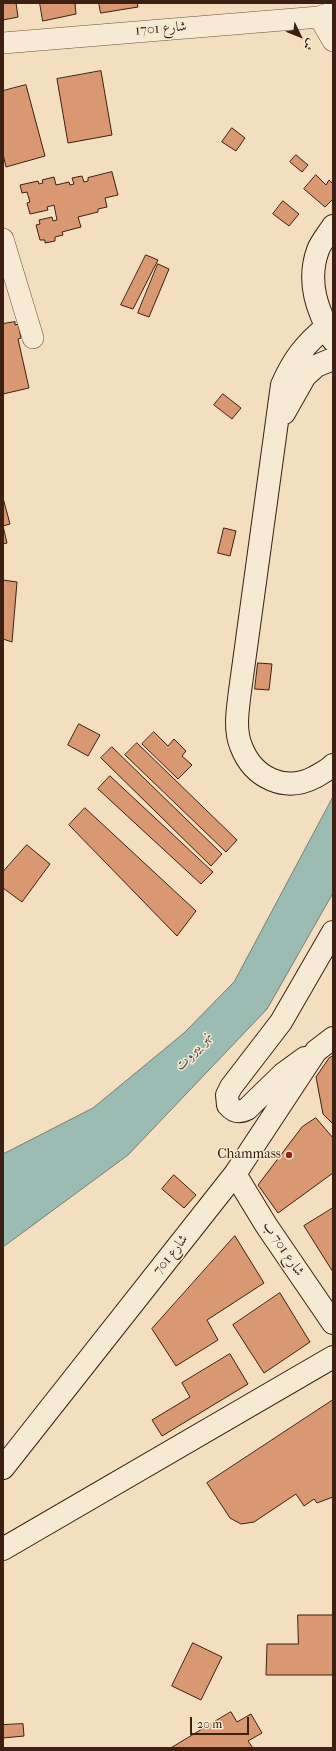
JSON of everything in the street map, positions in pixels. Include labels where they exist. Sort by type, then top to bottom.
[{"type":"street","points":[[326,14],[333,41]]},
{"type":"street","name":"شارع 1701","points":[[3,43],[326,14]]},
{"type":"street","points":[[333,226],[318,250],[312,279],[316,300],[330,333],[310,340],[289,370],[282,385],[240,691],[237,723],[241,746],[256,770],[272,781],[290,784],[309,781],[328,770],[333,765]]},
{"type":"street","points":[[3,239],[33,338]]},
{"type":"street","points":[[277,426],[305,376],[316,366],[333,359]]},
{"type":"street","points":[[316,1051],[286,1071],[247,1109],[241,1112],[232,1109],[226,1100],[227,1095],[240,1075],[281,1022],[333,932]]},
{"type":"street","name":"شارع 701","points":[[3,1468],[234,1174],[316,1051],[333,1038]]},
{"type":"street","name":"شارع 701 ب","points":[[234,1174],[266,1225],[333,1323]]},
{"type":"street","points":[[3,1549],[333,1357]]},
{"type":"water","name":"نهر بيروت","points":[[333,797],[333,893],[267,1009],[128,1155],[3,1247],[3,1154],[93,1108],[184,1033],[234,982]]},
{"type":"building","points":[[3,3],[16,3],[18,17],[3,20]]},
{"type":"building","points":[[40,3],[79,3],[75,4],[76,14],[43,21]]},
{"type":"building","points":[[99,3],[137,3],[138,7],[101,13]]},
{"type":"building","points":[[101,71],[112,135],[68,143],[57,79]]},
{"type":"building","points":[[26,85],[45,156],[6,167],[3,154],[3,91]]},
{"type":"building","points":[[232,128],[245,138],[236,151],[222,142]]},
{"type":"building","points":[[296,155],[308,165],[302,172],[290,162]]},
{"type":"building","points":[[112,172],[118,195],[105,198],[107,207],[98,209],[98,212],[78,217],[81,227],[62,232],[63,235],[55,237],[55,241],[45,243],[45,240],[40,240],[36,225],[40,224],[39,220],[52,217],[53,221],[57,220],[54,205],[47,207],[48,210],[30,214],[27,203],[30,202],[27,192],[22,193],[20,185],[38,181],[39,184],[43,183],[42,180],[54,177],[56,185],[69,182],[70,185],[74,184],[72,178],[82,176],[84,182],[88,181],[88,178]]},
{"type":"building","points":[[316,175],[326,185],[329,180],[333,184],[333,199],[325,207],[304,189]]},
{"type":"building","points":[[283,201],[299,214],[289,226],[273,214]]},
{"type":"building","points":[[146,255],[158,260],[133,309],[121,305]]},
{"type":"building","points":[[158,264],[169,269],[149,317],[138,313]]},
{"type":"building","points":[[15,322],[15,325],[18,324],[21,338],[18,339],[29,388],[3,394],[3,324]]},
{"type":"building","points":[[223,394],[241,408],[232,419],[214,405]]},
{"type":"building","points":[[3,498],[10,524],[3,526]]},
{"type":"building","points":[[3,526],[7,543],[3,544]]},
{"type":"building","points":[[224,528],[236,531],[230,556],[218,553]]},
{"type":"building","points":[[3,580],[17,582],[12,642],[3,639]]},
{"type":"building","points":[[258,663],[272,664],[269,690],[255,689]]},
{"type":"building","points":[[79,724],[100,735],[88,756],[68,745]]},
{"type":"building","points":[[154,732],[168,746],[174,739],[186,751],[182,756],[192,765],[178,779],[142,744]]},
{"type":"building","points":[[137,743],[237,840],[226,852],[125,755]]},
{"type":"building","points":[[112,747],[222,854],[211,866],[101,758]]},
{"type":"building","points":[[110,776],[213,872],[201,884],[98,789]]},
{"type":"building","points":[[85,808],[196,911],[177,936],[69,825]]},
{"type":"building","points":[[27,845],[50,864],[22,902],[3,888],[3,872]]},
{"type":"building","points":[[333,1056],[333,1124],[323,1114],[316,1077],[329,1058]]},
{"type":"building","points":[[316,1118],[333,1138],[333,1173],[278,1213],[258,1185],[302,1127]]},
{"type":"building","points":[[174,1175],[196,1195],[184,1208],[162,1189]]},
{"type":"building","points":[[333,1208],[333,1272],[304,1226]]},
{"type":"building","points":[[235,1236],[264,1283],[207,1320],[218,1340],[176,1366],[152,1329]]},
{"type":"building","points":[[280,1293],[310,1342],[264,1373],[233,1325]]},
{"type":"building","points":[[230,1354],[248,1384],[162,1436],[152,1420],[190,1397],[182,1383]]},
{"type":"building","points":[[333,1400],[333,1497],[317,1503],[314,1499],[304,1506],[296,1494],[254,1522],[241,1524],[230,1518],[207,1483]]},
{"type":"building","points":[[298,1615],[333,1615],[333,1675],[266,1675],[267,1644],[298,1644]]},
{"type":"building","points":[[193,1643],[222,1657],[201,1700],[172,1686]]},
{"type":"building","points":[[231,1712],[237,1722],[251,1714],[262,1733],[248,1741],[253,1748],[171,1748]]},
{"type":"building","points":[[23,1724],[24,1736],[3,1738],[3,1725]]},
{"type":"place","name":"Chammass","points":[[289,1155]]}]
